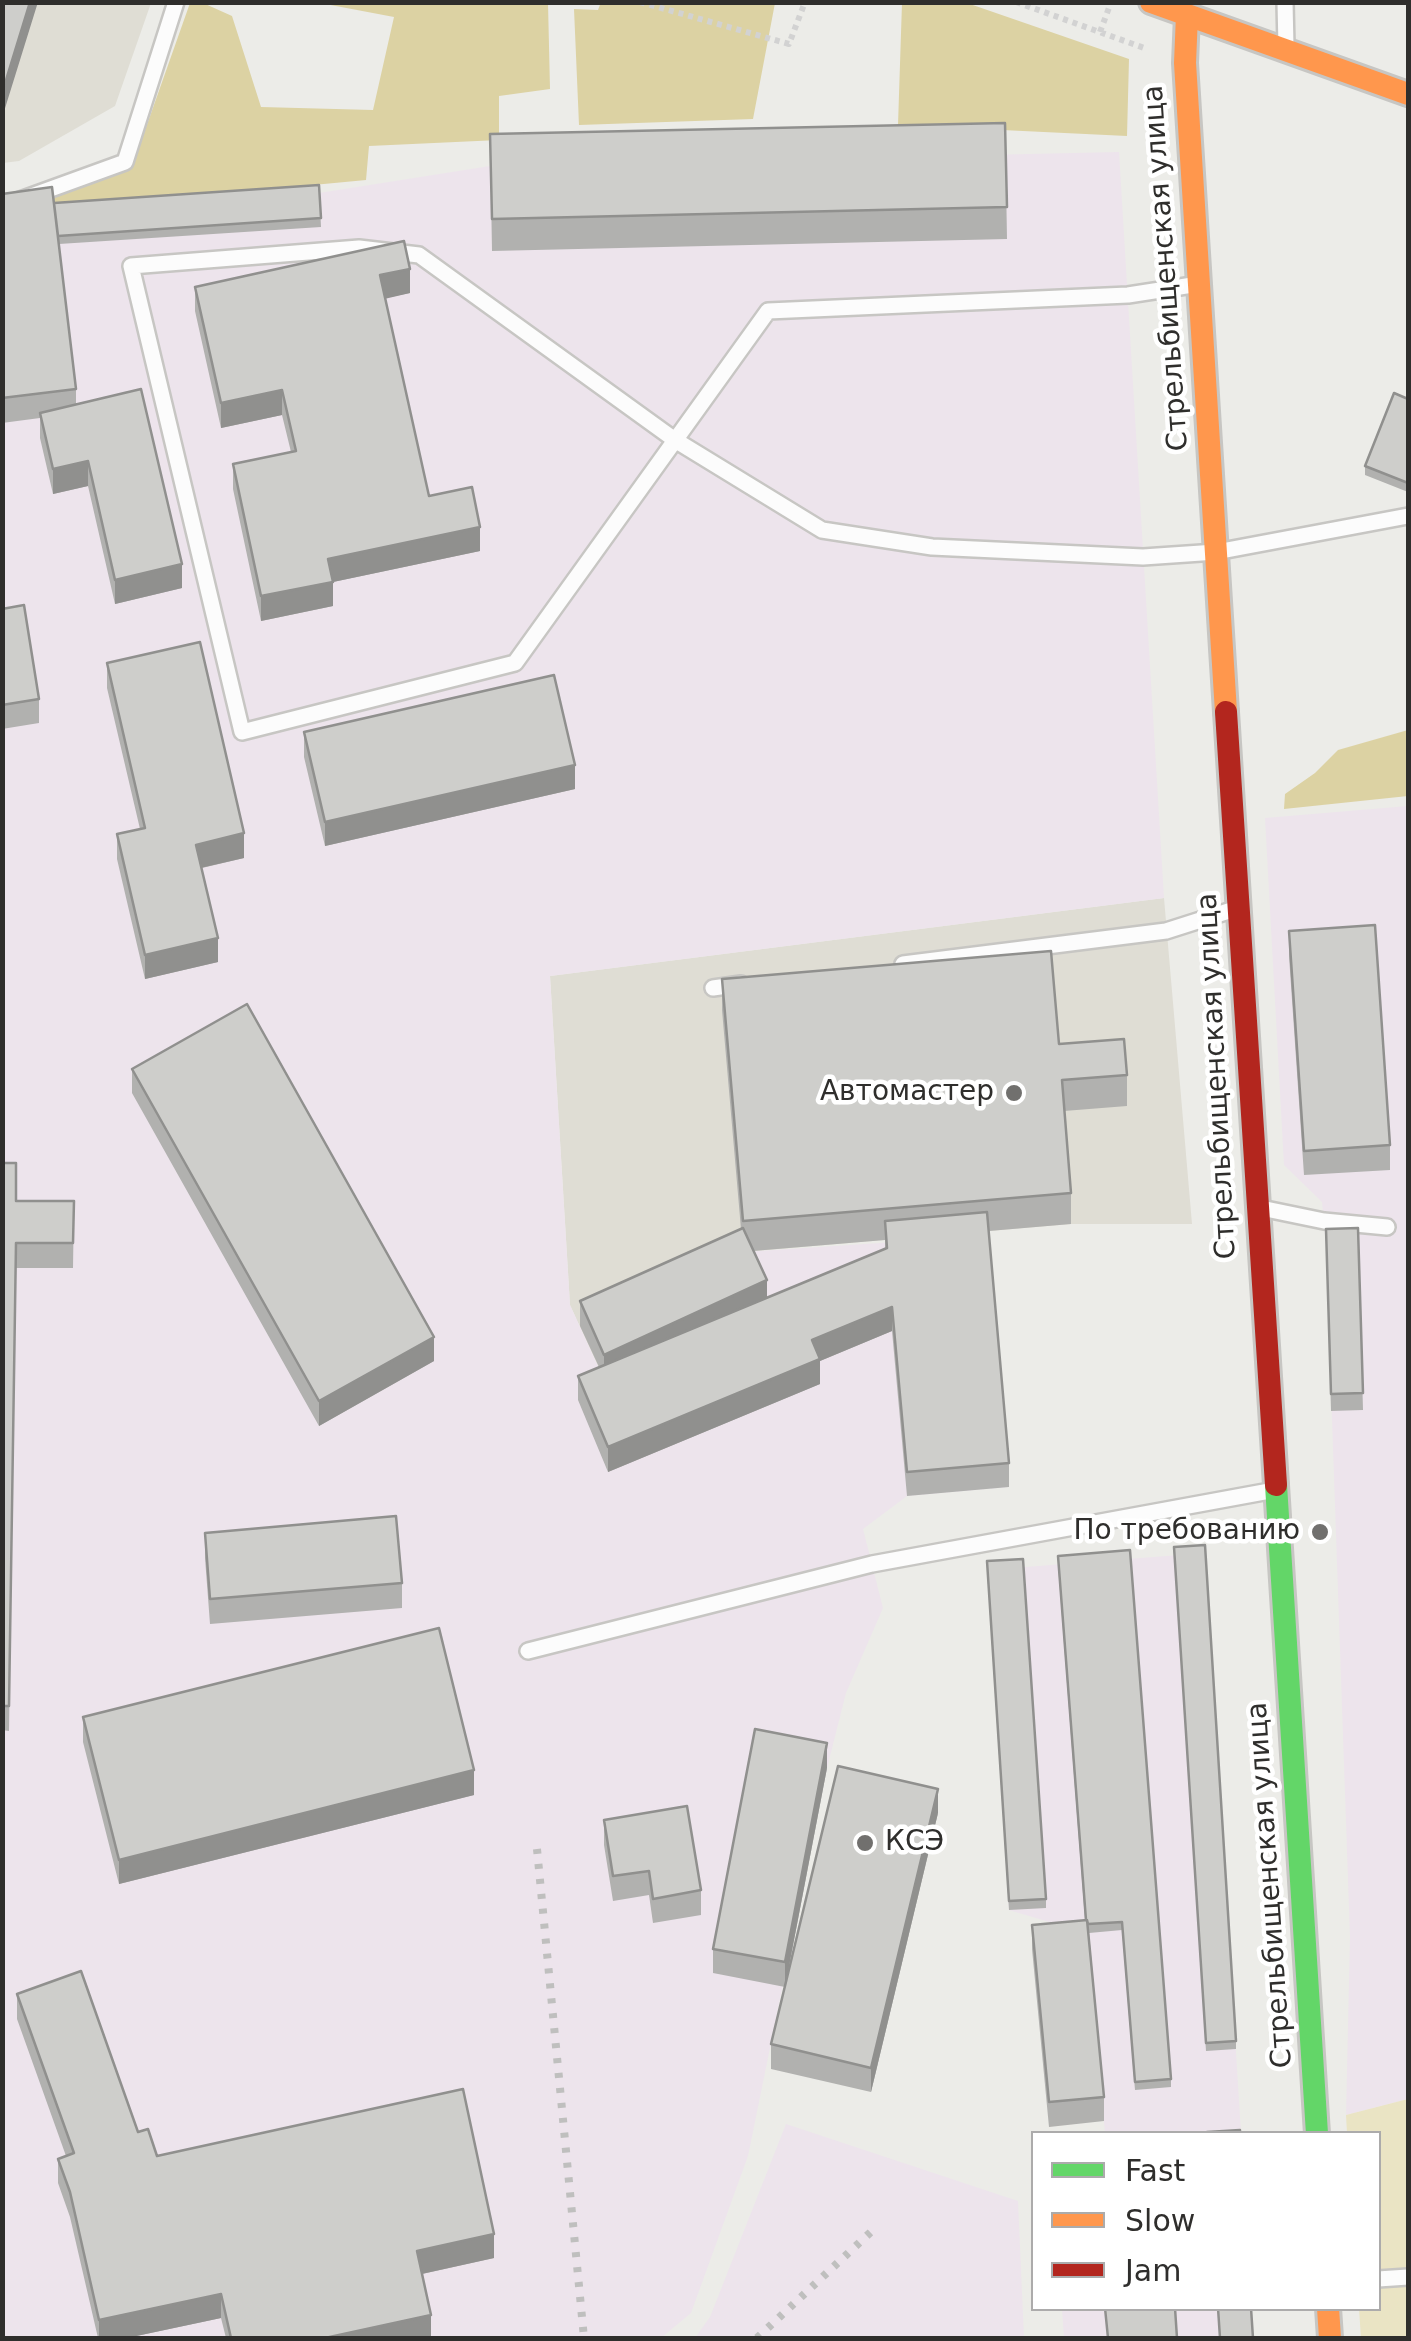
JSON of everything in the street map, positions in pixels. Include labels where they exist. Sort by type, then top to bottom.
[{"type":"main road","points":[[1151,2],[1190,9],[1286,51],[1408,94]]},
{"type":"main road","name":"Стрельбищенская улица","points":[[1190,9],[1184,63],[1317,2131]]},
{"type":"main road","points":[[1328,2311],[1330,2338]]},
{"type":"lane","points":[[2,204],[125,162],[176,2]]},
{"type":"lane","points":[[1285,2],[1286,51]]},
{"type":"lane","points":[[1198,284],[1128,295],[768,310],[675,440],[516,663],[242,732],[132,266],[359,248],[418,255],[675,440],[822,530],[932,548],[1143,557],[1216,552],[1408,516]]},
{"type":"lane","points":[[890,966],[1166,931],[1238,908]]},
{"type":"lane","points":[[713,988],[752,983]]},
{"type":"lane","points":[[1257,1208],[1324,1222],[1387,1226]]},
{"type":"lane","points":[[528,1651],[872,1564],[1275,1490]]},
{"type":"lane","points":[[1381,2279],[1408,2277]]},
{"type":"path","points":[[640,2],[789,44],[805,2]]},
{"type":"path","points":[[1016,2],[1184,63]]},
{"type":"path","points":[[1100,32],[1111,2]]},
{"type":"shaded area","points":[[601,2],[775,3],[753,119],[579,125],[574,9],[598,10]]},
{"type":"shaded area","points":[[2,3],[151,3],[115,106],[19,161],[3,163]]},
{"type":"shaded area","points":[[190,3],[203,3],[232,16],[261,107],[373,110],[394,17],[320,3],[548,3],[550,89],[499,96],[499,140],[369,146],[366,180],[49,210],[48,197],[132,167]]},
{"type":"shaded area","points":[[902,3],[967,3],[1129,59],[1127,136],[898,125]]},
{"type":"shaded area","points":[[1119,152],[1164,898],[550,976],[570,1305],[604,1379],[743,1252],[987,1236],[1009,1487],[907,1496],[863,1529],[883,1608],[846,1693],[827,1768],[748,2156],[691,2313],[661,2338],[3,2338],[2,218],[319,193],[490,166]]},
{"type":"shaded area","points":[[1408,730],[1408,796],[1284,809],[1285,794],[1315,773],[1338,750]]},
{"type":"shaded area","points":[[1408,806],[1408,2099],[1346,2115],[1350,1937],[1326,1246],[1322,1202],[1284,1165],[1265,818]]},
{"type":"shaded area","points":[[1164,898],[1192,1224],[1071,1224],[744,1252],[604,1380],[570,1305],[550,976]]},
{"type":"shaded area","points":[[1205,1553],[1241,2131],[1105,2131],[1086,1933],[1009,1910],[987,1570]]},
{"type":"shaded area","points":[[1408,2099],[1408,2338],[1361,2338],[1359,2311],[1381,2311],[1381,2131],[1347,2131],[1346,2115]]},
{"type":"shaded area","points":[[786,2124],[1018,2201],[1024,2338],[695,2338],[710,2317]]},
{"type":"shaded area","points":[[1062,2311],[1251,2311],[1253,2338],[1064,2338]]},
{"type":"building","points":[[2,2],[30,2],[2,93]]},
{"type":"building","points":[[1005,123],[1007,207],[492,219],[490,134]]},
{"type":"building","points":[[319,185],[321,218],[58,236],[54,203]]},
{"type":"building","points":[[52,187],[76,389],[2,398],[2,194]]},
{"type":"building","points":[[404,241],[410,269],[380,275],[429,496],[472,487],[480,527],[328,559],[333,582],[261,596],[233,464],[296,451],[282,390],[221,403],[195,287]]},
{"type":"building","points":[[141,389],[182,564],[115,580],[88,461],[53,469],[40,413]]},
{"type":"building","points":[[1394,393],[1408,399],[1408,483],[1365,466]]},
{"type":"building","points":[[24,605],[39,699],[2,705],[2,609]]},
{"type":"building","points":[[200,642],[244,833],[196,845],[218,938],[145,955],[117,834],[145,828],[107,663]]},
{"type":"building","points":[[554,675],[575,765],[325,822],[304,732]]},
{"type":"building","points":[[1375,925],[1390,1145],[1304,1151],[1289,931]]},
{"type":"building","points":[[1051,951],[1059,1044],[1124,1039],[1127,1075],[1062,1080],[1071,1193],[743,1221],[722,979]]},
{"type":"building","points":[[247,1004],[434,1337],[319,1401],[132,1069]]},
{"type":"building","points":[[2,1163],[16,1163],[16,1201],[74,1201],[73,1243],[16,1243],[9,1706],[2,1706]]},
{"type":"building","points":[[987,1212],[1009,1463],[907,1472],[892,1307],[812,1340],[820,1359],[608,1447],[578,1376],[887,1248],[885,1221]]},
{"type":"building","points":[[743,1228],[767,1280],[604,1355],[580,1301]]},
{"type":"building","points":[[1358,1228],[1363,1393],[1331,1394],[1326,1229]]},
{"type":"building","points":[[396,1516],[402,1583],[210,1599],[205,1533]]},
{"type":"building","points":[[1205,1545],[1236,2041],[1206,2043],[1174,1547]]},
{"type":"building","points":[[1130,1550],[1171,2079],[1135,2082],[1122,1922],[1088,1924],[1086,1920],[1058,1556]]},
{"type":"building","points":[[1023,1559],[1046,1899],[1009,1901],[987,1561]]},
{"type":"building","points":[[439,1628],[474,1770],[119,1860],[83,1717]]},
{"type":"building","points":[[755,1729],[827,1743],[785,1962],[713,1949]]},
{"type":"building","points":[[838,1766],[938,1789],[871,2068],[771,2044]]},
{"type":"building","points":[[687,1806],[701,1890],[653,1899],[649,1871],[613,1876],[604,1820]]},
{"type":"building","points":[[1087,1920],[1104,2097],[1049,2102],[1032,1925]]},
{"type":"building","points":[[81,1971],[138,2132],[148,2129],[157,2156],[463,2089],[494,2234],[417,2251],[431,2315],[325,2338],[231,2338],[221,2294],[99,2320],[70,2192],[58,2159],[74,2153],[17,1994]]},
{"type":"building","points":[[1105,2311],[1175,2311],[1177,2338],[1108,2338]]},
{"type":"building","points":[[1218,2311],[1251,2311],[1253,2338],[1220,2338]]},
{"type":"railway","points":[[537,1849],[584,2338]]},
{"type":"railway","points":[[757,2338],[873,2230]]},
{"type":"traffic: fast","points":[[1276,1485],[1317,2131]]},
{"type":"traffic: slow","points":[[1151,2],[1408,94]]},
{"type":"traffic: slow","points":[[1187,15],[1185,63],[1226,712]]},
{"type":"traffic: slow","points":[[1328,2311],[1330,2338]]},
{"type":"traffic: jam","points":[[1226,712],[1276,1485]]},
{"type":"place","name":"Автомастер","points":[[1014,1093]]},
{"type":"place","name":"По требованию","points":[[1320,1532]]},
{"type":"place","name":"КСЭ","points":[[865,1843]]}]
